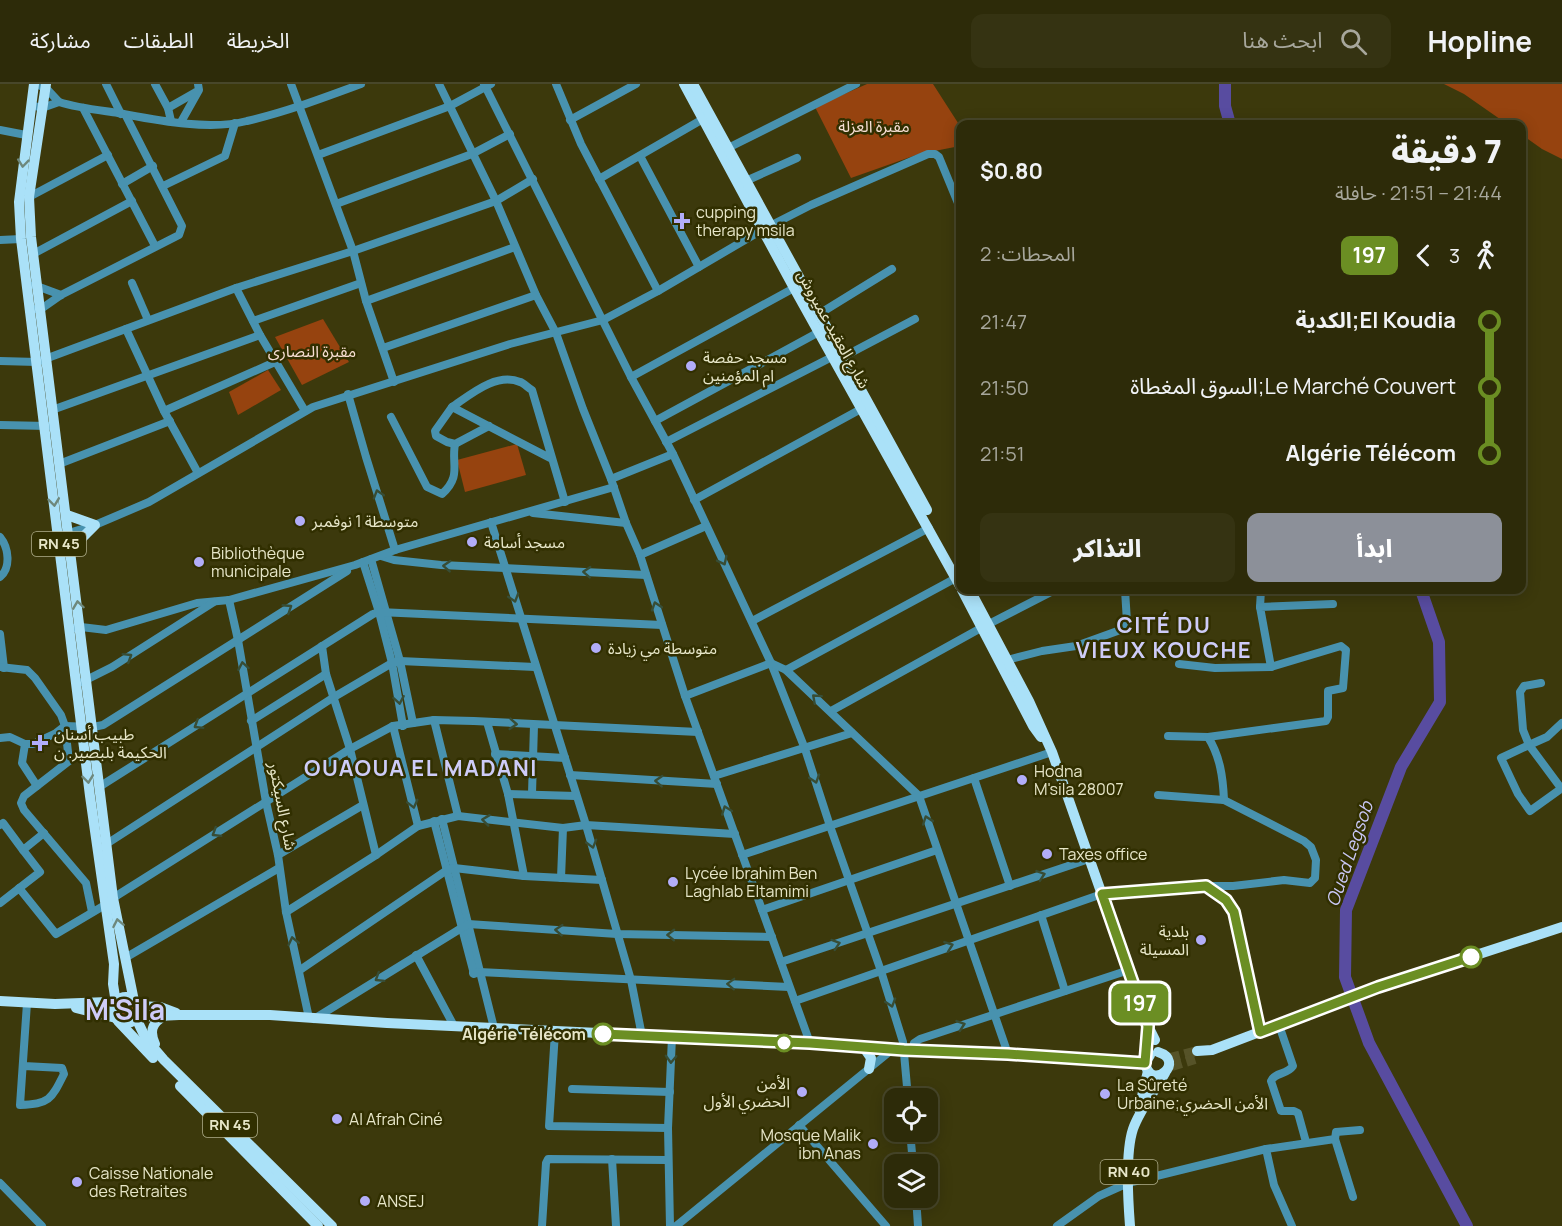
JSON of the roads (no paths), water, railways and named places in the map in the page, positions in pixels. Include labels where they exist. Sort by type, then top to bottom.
[{"type":"main road","name":"شارع العقيد عميروش","points":[[684,84],[703,119],[747,180],[766,228],[819,314],[861,409],[956,576]]},
{"type":"main road","name":"شارع العقيد عميروش","points":[[693,84],[794,288],[819,332],[838,357],[956,575]]},
{"type":"main road","name":"RN 45","points":[[32,285],[33,254],[29,197],[36,106],[40,85]]},
{"type":"main road","name":"RN 45","points":[[36,106],[26,135],[19,202],[21,239],[36,310],[76,628]]},
{"type":"main road","name":"RN 45","points":[[42,360],[52,410],[50,426],[67,515],[64,535],[70,555],[81,682],[109,902],[115,1003]]},
{"type":"main road","points":[[67,515],[95,525],[84,535],[70,555]]},
{"type":"main road","name":"شارع العقيد عميروش","points":[[967,594],[1007,660],[1052,752],[1148,1026]]},
{"type":"main road","name":"شارع العقيد عميروش","points":[[972,594],[1032,726],[1052,752]]},
{"type":"main road","name":"RN 45","points":[[87,727],[108,843],[109,902],[125,958],[136,1010],[146,1039],[164,1060],[332,1226]]},
{"type":"main road","points":[[1201,1054],[1378,987],[1562,927]]},
{"type":"main road","points":[[130,982],[142,996],[162,1012]]},
{"type":"main road","points":[[88,1003],[103,998],[113,984]]},
{"type":"main road","points":[[0,1001],[55,1004],[115,1003],[124,998],[136,1010],[179,1015],[270,1015],[555,1032],[810,1043],[903,1050],[1159,1059]]},
{"type":"main road","points":[[115,1003],[113,1009],[117,1019]]},
{"type":"main road","points":[[55,1004],[126,1023],[136,1010]]},
{"type":"main road","points":[[162,1012],[151,1033],[164,1060]]},
{"type":"main road","points":[[94,1013],[109,1021],[139,1044]]},
{"type":"main road","name":"RN 45","points":[[117,1019],[318,1226]]},
{"type":"main road","points":[[1148,1026],[1159,1059]]},
{"type":"main road","points":[[1148,1026],[1159,1059]]},
{"type":"main road","points":[[864,1048],[871,1058],[869,1069]]},
{"type":"main road","name":"RN 40","points":[[1130,1226],[1128,1183],[1130,1145],[1137,1118],[1159,1059]]},
{"type":"main road","name":"RN 40","points":[[1137,1118],[1159,1059]]},
{"type":"street","points":[[36,310],[179,235],[182,229],[153,166],[106,84]]},
{"type":"street","points":[[155,84],[168,108],[171,121]]},
{"type":"street","points":[[291,84],[353,251],[366,301],[394,382]]},
{"type":"street","points":[[36,106],[59,102],[124,115],[181,122],[223,124],[301,106],[361,84]]},
{"type":"street","points":[[440,84],[496,201],[536,295],[556,333],[640,555],[685,696],[810,1043]]},
{"type":"street","points":[[556,84],[570,120],[599,179],[658,291]]},
{"type":"street","points":[[570,120],[636,84]]},
{"type":"street","points":[[725,149],[856,84]]},
{"type":"street","points":[[40,85],[59,102]]},
{"type":"street","points":[[318,155],[450,106],[487,85],[631,377],[673,454],[771,663],[806,749],[830,826],[881,971],[903,1050],[907,1088]]},
{"type":"street","points":[[168,108],[198,87]]},
{"type":"street","points":[[181,122],[198,87]]},
{"type":"street","points":[[82,108],[155,246]]},
{"type":"street","points":[[599,179],[703,119]]},
{"type":"street","points":[[162,186],[225,156],[235,123]]},
{"type":"street","points":[[0,130],[26,135]]},
{"type":"street","points":[[336,204],[472,154],[510,134]]},
{"type":"street","points":[[64,535],[95,525],[149,502],[305,411],[348,394],[394,382],[510,344],[603,321],[766,228],[812,205],[932,154],[937,154],[939,157],[956,198]]},
{"type":"street","points":[[29,197],[108,155]]},
{"type":"street","points":[[640,156],[699,267]]},
{"type":"street","points":[[747,180],[797,158]]},
{"type":"street","points":[[122,184],[153,166]]},
{"type":"street","points":[[0,361],[42,360],[236,288],[353,251],[496,201],[533,179]]},
{"type":"street","points":[[33,254],[132,201]]},
{"type":"street","points":[[0,240],[21,239]]},
{"type":"street","points":[[366,301],[514,247]]},
{"type":"street","points":[[819,314],[892,269]]},
{"type":"street","points":[[132,283],[148,320]]},
{"type":"street","points":[[253,321],[361,283]]},
{"type":"street","points":[[32,285],[62,295]]},
{"type":"street","points":[[236,288],[275,362],[305,411]]},
{"type":"street","points":[[631,377],[794,288]]},
{"type":"street","points":[[382,348],[536,295]]},
{"type":"street","points":[[666,442],[915,319]]},
{"type":"street","points":[[126,329],[164,411],[198,473]]},
{"type":"street","points":[[655,421],[819,332]]},
{"type":"street","points":[[52,410],[260,335]]},
{"type":"street","points":[[164,411],[275,362]]},
{"type":"street","points":[[489,426],[455,444],[435,434],[452,407],[477,390],[501,380],[520,382],[532,390],[550,458],[565,502]]},
{"type":"street","points":[[348,394],[395,550]]},
{"type":"street","points":[[452,407],[550,458]]},
{"type":"street","points":[[694,500],[861,409]]},
{"type":"street","points":[[391,417],[427,487],[442,494],[456,472],[453,458],[455,444]]},
{"type":"street","points":[[59,464],[170,421]]},
{"type":"street","points":[[0,425],[50,426]]},
{"type":"street","points":[[76,628],[106,630],[187,606],[229,600],[363,562],[395,550],[565,502],[613,483],[673,454]]},
{"type":"street","points":[[527,512],[626,523]]},
{"type":"street","points":[[491,522],[586,825],[631,980],[642,1036]]},
{"type":"street","points":[[640,555],[705,526]]},
{"type":"street","points":[[752,621],[929,528]]},
{"type":"street","points":[[0,537],[6,548],[7,566],[5,573],[0,577]]},
{"type":"street","points":[[381,556],[394,560],[441,566],[646,575]]},
{"type":"street","points":[[363,562],[383,613],[413,723]]},
{"type":"street","points":[[0,738],[10,737],[25,744],[37,742],[65,726],[103,725],[363,562]]},
{"type":"street","points":[[786,670],[956,583]]},
{"type":"street","points":[[831,711],[1047,594]]},
{"type":"street","points":[[1007,660],[1042,651],[1076,646],[1123,629],[1127,625],[1125,594]]},
{"type":"street","points":[[1261,594],[1260,607],[1271,667]]},
{"type":"street","points":[[81,682],[121,661],[217,600]]},
{"type":"street","name":"شارع السيكتور","points":[[229,600],[278,855],[286,912],[312,1018]]},
{"type":"street","points":[[1260,607],[1333,604]]},
{"type":"street","points":[[99,787],[373,614],[662,625]]},
{"type":"street","points":[[0,634],[2,667],[27,670],[36,678],[59,711],[65,726],[69,761],[22,798],[21,803],[86,883],[92,912]]},
{"type":"street","points":[[322,646],[326,674],[350,749],[376,855]]},
{"type":"street","points":[[1168,736],[1208,737],[1326,721],[1328,691],[1343,688],[1346,650],[1341,646],[1271,667],[1215,668],[1179,664]]},
{"type":"street","points":[[396,662],[403,726]]},
{"type":"street","points":[[108,843],[334,697],[396,662],[535,667]]},
{"type":"street","points":[[685,696],[771,663],[786,670],[919,796],[1008,1054]]},
{"type":"street","points":[[251,721],[326,674]]},
{"type":"street","points":[[1541,683],[1524,686],[1520,692],[1524,730],[1529,746],[1562,788],[1532,812],[1528,810],[1500,759],[1502,757],[1529,746],[1547,737],[1562,723]]},
{"type":"street","points":[[19,888],[56,934],[350,749],[393,726],[434,720],[698,732]]},
{"type":"street","points":[[434,720],[458,816]]},
{"type":"street","points":[[487,722],[508,794],[524,876]]},
{"type":"street","points":[[532,794],[534,725]]},
{"type":"street","points":[[393,726],[418,826]]},
{"type":"street","points":[[570,776],[715,780],[852,733]]},
{"type":"street","points":[[1208,737],[1216,749],[1221,768],[1224,800]]},
{"type":"street","points":[[25,744],[22,762],[36,786]]},
{"type":"street","points":[[742,855],[1052,752]]},
{"type":"street","points":[[495,754],[533,758],[565,758]]},
{"type":"street","points":[[974,778],[1010,886]]},
{"type":"street","points":[[508,794],[576,796]]},
{"type":"street","points":[[795,1001],[1102,894],[1233,886],[1284,880],[1308,883],[1315,878],[1316,860],[1310,845],[1224,800],[1158,795]]},
{"type":"street","points":[[278,855],[363,805]]},
{"type":"street","points":[[286,912],[418,826],[458,816],[563,828],[586,825],[735,834]]},
{"type":"street","points":[[438,820],[491,1028]]},
{"type":"street","points":[[0,825],[3,823],[40,872],[0,903]]},
{"type":"street","points":[[561,878],[563,828]]},
{"type":"street","points":[[23,850],[44,833]]},
{"type":"street","points":[[762,910],[938,850]]},
{"type":"street","points":[[781,962],[1089,859]]},
{"type":"street","points":[[125,958],[279,868]]},
{"type":"street","points":[[300,970],[450,869],[602,880]]},
{"type":"street","points":[[1206,886],[1226,900],[1234,912],[1260,1032]]},
{"type":"street","points":[[1041,915],[1065,991]]},
{"type":"street","points":[[312,1018],[465,925],[617,934],[772,937]]},
{"type":"street","points":[[416,955],[454,1026]]},
{"type":"street","points":[[676,1226],[869,1069],[918,1040],[1129,970]]},
{"type":"street","points":[[476,972],[789,987]]},
{"type":"street","points":[[24,1066],[62,1068],[64,1074],[55,1093],[40,1104],[20,1105],[27,1003]]},
{"type":"street","points":[[1279,1025],[1293,1066],[1289,1071],[1275,1076],[1271,1081],[1281,1111],[1298,1113],[1306,1142]]},
{"type":"street","points":[[555,1032],[549,1126],[668,1128]]},
{"type":"street","points":[[670,1226],[668,1128],[672,1037]]},
{"type":"street","points":[[572,1089],[670,1092]]},
{"type":"street","points":[[799,1125],[885,1226]]},
{"type":"street","points":[[1353,1197],[1335,1139],[1336,1132],[1360,1130]]},
{"type":"street","points":[[1057,1226],[1099,1197],[1128,1183],[1266,1149],[1335,1139]]},
{"type":"street","points":[[1266,1149],[1275,1185],[1292,1226]]},
{"type":"street","points":[[542,1226],[547,1161],[551,1158],[668,1160]]},
{"type":"street","points":[[612,1159],[616,1226]]},
{"type":"street","points":[[0,1183],[42,1226]]},
{"type":"street","points":[[917,1208],[918,1226]]},
{"type":"waterway","name":"Oued Legsob","points":[[1225,84],[1225,106],[1229,120]]},
{"type":"waterway","name":"Oued Legsob","points":[[1422,594],[1439,642],[1440,702],[1401,767],[1346,910],[1345,977],[1369,1043],[1467,1226]]},
{"type":"tunnel","points":[[1170,1058],[1197,1051]]},
{"type":"tunnel","points":[[1172,1066],[1195,1059]]},
{"type":"place","name":"cupping therapy msila","points":[[682,221]]},
{"type":"place","name":"مسجد حفصة ام المؤمنين","points":[[691,366]]},
{"type":"place","name":"متوسطة 1 نوفمبر","points":[[300,521]]},
{"type":"place","name":"مسجد أسامة","points":[[472,542]]},
{"type":"place","name":"Bibliothèque municipale","points":[[199,562]]},
{"type":"place","name":"متوسطة مي زيادة","points":[[596,648]]},
{"type":"place","name":"طبيب أسنان الحكيمة بلبصير. ن","points":[[40,743]]},
{"type":"place","name":"Hodna M'sila 28007","points":[[1022,780]]},
{"type":"place","name":"Taxes office","points":[[1047,854]]},
{"type":"place","name":"Lycée Ibrahim Ben Laghlab Eltamimi","points":[[673,882]]},
{"type":"place","name":"بلدية المسيلة","points":[[1201,940]]},
{"type":"place","name":"Algérie Télécom","points":[[603,1034]]},
{"type":"place","name":"الأمن الحضري الأول","points":[[802,1092]]},
{"type":"place","name":"La Sûreté Urbaine;الأمن الحضري","points":[[1105,1094]]},
{"type":"place","name":"Al Afrah Ciné","points":[[337,1119]]},
{"type":"place","name":"Mosque Malik ibn Anas","points":[[873,1144]]},
{"type":"place","name":"Caisse Nationale des Retraites","points":[[77,1182]]},
{"type":"place","name":"ANSEJ","points":[[365,1201]]},
{"type":"district","name":"CITÉ DU VIEUX KOUCHE","points":[[1164,638]]},
{"type":"district","name":"OUAOUA EL MADANI","points":[[421,768]]},
{"type":"district","name":"M'Sila","points":[[125,1010]]},
{"type":"park label","name":"مقبرة العزلة","points":[[874,126]]},
{"type":"park label","name":"مقبرة النصارى","points":[[312,351]]}]
